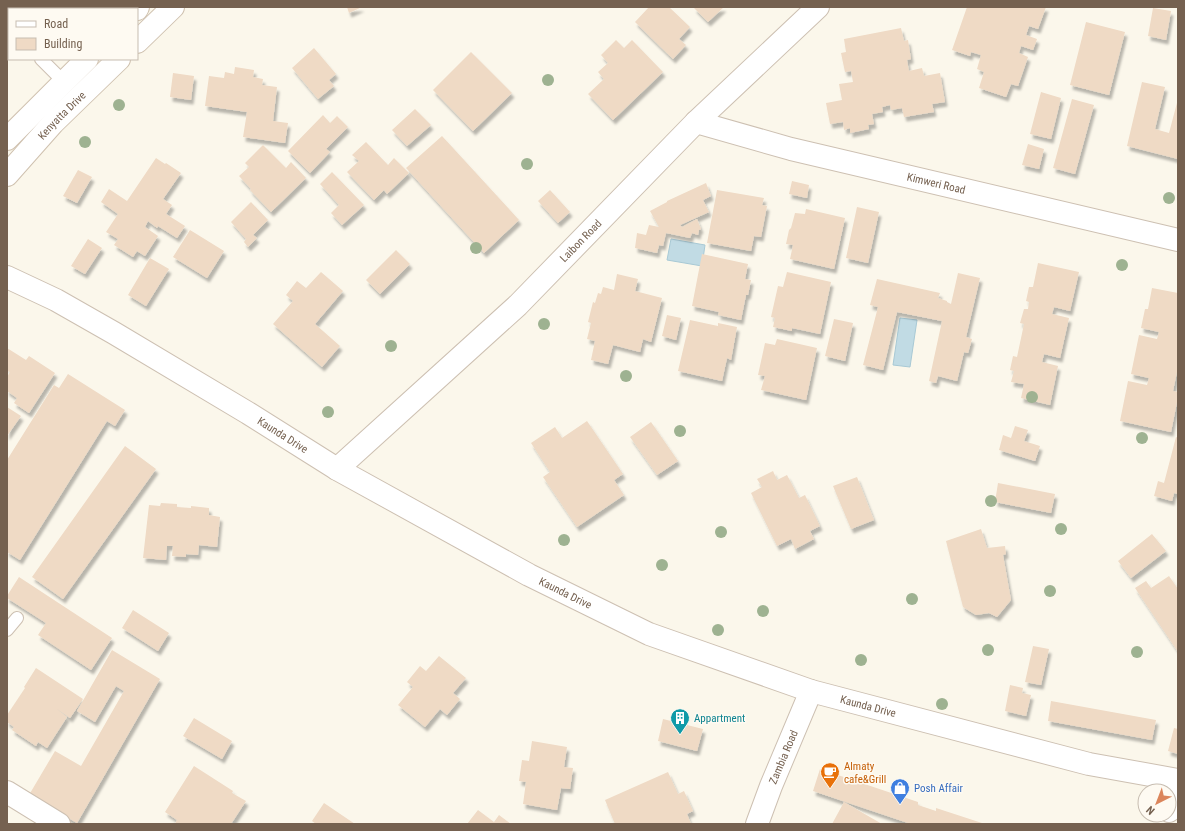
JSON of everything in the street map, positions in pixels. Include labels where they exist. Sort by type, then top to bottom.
[{"type":"street","points":[[138,41],[173,7]]},
{"type":"street","name":"Laibon Road","points":[[337,469],[518,305],[696,122],[818,7]]},
{"type":"street","name":"Kenyatta Drive","points":[[7,139],[86,60]]},
{"type":"street","name":"Kenyatta Drive","points":[[7,175],[53,123],[118,60]]},
{"type":"street","name":"Kimweri Road","points":[[696,122],[791,149],[1178,240]]},
{"type":"street","name":"Kaunda Drive","points":[[7,277],[56,300],[114,333],[248,413],[337,469],[529,575],[649,634],[811,691],[1089,764],[1178,780]]},
{"type":"street","name":"Zambia Road","points":[[757,824],[771,786],[811,691]]},
{"type":"street","points":[[7,792],[59,824]]},
{"type":"lane","points":[[42,60],[64,82]]},
{"type":"lane","points":[[7,630],[17,618]]},
{"type":"water","points":[[671,239],[705,245],[702,266],[667,260]]},
{"type":"water","points":[[900,318],[917,320],[910,367],[893,365]]},
{"type":"building","points":[[347,7],[362,7],[349,13]]},
{"type":"building","points":[[649,7],[669,7],[690,27],[679,39],[686,45],[673,59],[635,22]]},
{"type":"building","points":[[724,7],[708,22],[694,8]]},
{"type":"building","points":[[967,7],[1046,7],[1038,29],[1029,26],[1026,35],[1037,39],[1033,50],[1021,46],[1019,53],[1028,57],[1018,86],[1011,84],[1006,97],[979,88],[984,72],[977,69],[981,55],[971,52],[970,56],[952,50]]},
{"type":"building","points":[[1153,8],[1171,11],[1166,40],[1148,36]]},
{"type":"building","points":[[1086,22],[1125,32],[1109,95],[1070,85]]},
{"type":"building","points":[[901,28],[904,41],[908,40],[911,59],[907,60],[909,71],[922,68],[924,76],[940,73],[945,102],[932,104],[934,112],[904,117],[902,108],[891,110],[890,105],[882,107],[883,112],[872,114],[874,124],[868,125],[869,129],[850,133],[850,128],[844,130],[843,122],[830,124],[826,103],[842,100],[839,84],[853,82],[851,71],[845,72],[841,53],[846,52],[844,39]]},
{"type":"building","points":[[616,40],[624,48],[632,40],[663,72],[613,120],[588,94],[604,79],[598,72],[608,63],[601,55]]},
{"type":"building","points":[[314,48],[336,74],[329,80],[334,86],[318,99],[292,68]]},
{"type":"building","points":[[471,52],[512,93],[473,131],[433,90]]},
{"type":"building","points":[[235,67],[254,70],[253,77],[263,79],[262,85],[277,87],[273,121],[288,123],[285,143],[243,137],[247,112],[205,106],[209,76],[224,78],[225,72],[234,74]]},
{"type":"building","points":[[173,73],[194,76],[191,100],[170,97]]},
{"type":"building","points":[[1142,82],[1165,87],[1155,129],[1169,133],[1178,99],[1178,159],[1127,146]]},
{"type":"building","points":[[1041,92],[1061,98],[1051,139],[1030,134]]},
{"type":"building","points":[[1072,99],[1094,105],[1075,174],[1053,168]]},
{"type":"building","points":[[415,109],[431,125],[407,146],[392,130]]},
{"type":"building","points":[[323,115],[330,123],[337,116],[348,127],[326,149],[330,152],[310,173],[288,151]]},
{"type":"building","points":[[442,136],[519,220],[484,253],[406,168]]},
{"type":"building","points":[[366,142],[388,165],[394,158],[409,173],[387,194],[384,190],[374,200],[347,172],[359,161],[352,155]]},
{"type":"building","points":[[1028,144],[1044,149],[1039,169],[1022,165]]},
{"type":"building","points":[[263,145],[286,168],[291,162],[306,178],[271,212],[239,176],[249,167],[245,163]]},
{"type":"building","points":[[156,158],[181,173],[163,199],[172,205],[166,214],[185,226],[177,238],[158,226],[157,228],[148,221],[145,227],[158,236],[145,256],[137,251],[133,257],[114,245],[118,239],[106,232],[118,214],[101,202],[109,189],[127,201]]},
{"type":"building","points":[[78,170],[92,177],[77,203],[63,196]]},
{"type":"building","points":[[332,172],[364,205],[342,225],[331,213],[339,205],[320,184]]},
{"type":"building","points":[[792,181],[809,185],[807,198],[789,194]]},
{"type":"building","points":[[706,183],[711,196],[703,200],[709,212],[680,225],[682,227],[697,219],[701,229],[699,230],[698,235],[692,233],[690,238],[666,233],[663,246],[659,245],[657,253],[635,248],[637,233],[646,235],[649,225],[659,227],[650,211],[667,201]]},
{"type":"building","points":[[550,190],[570,212],[558,223],[538,201]]},
{"type":"building","points":[[717,190],[764,198],[762,205],[767,206],[761,237],[754,236],[751,251],[707,243]]},
{"type":"building","points":[[251,202],[268,220],[253,235],[257,238],[248,247],[244,242],[246,239],[231,222]]},
{"type":"building","points":[[857,207],[879,212],[868,263],[846,258]]},
{"type":"building","points":[[806,209],[845,218],[834,269],[790,259],[793,245],[786,244],[789,230],[791,228],[795,213],[805,214]]},
{"type":"building","points":[[190,230],[224,251],[207,278],[173,257]]},
{"type":"building","points":[[88,239],[102,248],[85,274],[71,266]]},
{"type":"building","points":[[396,250],[410,264],[380,294],[366,280]]},
{"type":"building","points":[[702,254],[748,264],[745,279],[751,280],[748,295],[746,295],[741,320],[718,315],[719,312],[692,306]]},
{"type":"building","points":[[150,258],[169,269],[146,306],[128,295]]},
{"type":"building","points":[[1038,263],[1079,272],[1070,311],[1054,307],[1052,314],[1069,318],[1060,358],[1044,354],[1042,362],[1058,366],[1050,405],[1021,398],[1024,384],[1011,382],[1014,371],[1010,370],[1013,356],[1017,357],[1024,324],[1020,323],[1024,309],[1028,309],[1029,302],[1026,301],[1029,287],[1033,287]]},
{"type":"building","points":[[321,272],[343,291],[315,324],[340,346],[322,367],[273,324],[293,301],[286,295],[297,281],[306,288]]},
{"type":"building","points":[[787,272],[831,282],[820,334],[792,328],[792,331],[773,327],[775,318],[771,317],[778,286],[783,287]]},
{"type":"building","points":[[958,273],[980,278],[966,337],[972,339],[968,353],[964,352],[957,381],[938,376],[936,383],[929,381],[942,321],[897,312],[883,370],[863,365],[878,307],[870,305],[877,279],[940,293],[938,298],[951,304]]},
{"type":"building","points":[[617,274],[638,279],[635,291],[662,298],[651,342],[643,339],[640,352],[613,345],[608,364],[591,360],[595,341],[587,339],[591,323],[588,322],[593,302],[595,303],[598,293],[601,294],[603,287],[614,290]]},
{"type":"building","points":[[1152,288],[1178,293],[1178,367],[1173,391],[1178,392],[1178,397],[1171,432],[1120,421],[1128,381],[1147,385],[1149,378],[1131,374],[1139,335],[1157,339],[1159,332],[1141,328],[1145,309],[1148,309]]},
{"type":"building","points":[[667,315],[681,318],[676,340],[662,336]]},
{"type":"building","points":[[834,319],[853,323],[845,361],[825,356]]},
{"type":"building","points":[[690,320],[718,326],[718,323],[737,327],[731,360],[727,358],[722,381],[678,371]]},
{"type":"building","points":[[777,339],[817,348],[806,400],[761,390],[765,376],[758,375],[765,343],[775,345]]},
{"type":"building","points":[[7,348],[26,360],[29,356],[55,373],[29,413],[14,403],[17,398],[7,391],[7,377],[10,372],[7,371]]},
{"type":"building","points":[[68,374],[125,410],[115,426],[107,421],[20,560],[7,552],[7,460],[54,385],[59,388]]},
{"type":"building","points":[[7,407],[21,416],[7,436]]},
{"type":"building","points":[[587,421],[623,474],[614,480],[624,495],[577,527],[543,477],[550,472],[531,443],[555,427],[562,438]]},
{"type":"building","points":[[651,422],[678,461],[657,475],[630,437]]},
{"type":"building","points":[[1015,426],[1028,430],[1024,441],[1040,446],[1035,461],[999,450],[1003,435],[1011,438]]},
{"type":"building","points":[[1176,437],[1178,438],[1178,494],[1174,493],[1172,501],[1154,496],[1158,481],[1164,483]]},
{"type":"building","points":[[125,446],[156,469],[63,599],[32,577]]},
{"type":"building","points":[[773,471],[777,480],[787,475],[799,498],[805,495],[820,526],[810,531],[814,539],[795,549],[791,539],[777,546],[751,493],[762,487],[757,479]]},
{"type":"building","points":[[857,477],[874,520],[851,529],[833,486]]},
{"type":"building","points":[[998,483],[1055,494],[1051,513],[995,502]]},
{"type":"building","points":[[161,503],[177,504],[177,507],[191,508],[191,506],[209,508],[209,515],[220,517],[217,547],[199,545],[198,555],[186,554],[186,557],[172,556],[173,546],[167,546],[166,560],[143,558],[149,505],[160,506]]},
{"type":"building","points":[[981,529],[987,548],[1005,546],[1006,554],[1003,555],[1011,600],[997,617],[989,613],[976,615],[963,607],[946,541]]},
{"type":"building","points":[[1152,534],[1166,551],[1131,578],[1118,561]]},
{"type":"building","points":[[1169,576],[1178,589],[1178,652],[1135,588],[1146,581],[1151,588]]},
{"type":"building","points":[[19,577],[112,638],[91,670],[38,635],[46,623],[7,598]]},
{"type":"building","points":[[133,610],[169,633],[158,651],[122,628]]},
{"type":"building","points":[[1033,646],[1049,649],[1041,685],[1025,682]]},
{"type":"building","points":[[112,650],[160,679],[77,823],[29,795],[55,751],[81,766],[124,691],[116,686],[95,722],[77,711]]},
{"type":"building","points":[[439,656],[466,678],[453,693],[460,699],[447,715],[440,709],[425,727],[398,705],[413,687],[407,682],[420,666],[426,671]]},
{"type":"building","points":[[36,668],[83,699],[70,718],[57,709],[67,717],[47,748],[38,742],[36,746],[12,730],[14,727],[7,722],[7,715]]},
{"type":"building","points":[[1010,685],[1023,688],[1022,693],[1031,695],[1026,716],[1005,711]]},
{"type":"building","points":[[1051,701],[1156,720],[1152,740],[1048,721]]},
{"type":"building","points":[[194,718],[232,741],[222,759],[183,736]]},
{"type":"building","name":"Appartment","points":[[663,719],[703,729],[697,751],[658,741]]},
{"type":"building","points":[[1174,728],[1178,729],[1178,754],[1168,751]]},
{"type":"building","points":[[532,741],[567,747],[564,767],[573,768],[570,789],[561,788],[557,810],[523,804],[526,782],[519,781],[522,760],[529,761]]},
{"type":"building","points":[[194,766],[246,801],[231,824],[175,824],[177,820],[165,812]]},
{"type":"building","points":[[820,769],[918,802],[918,805],[936,811],[936,808],[985,824],[911,824],[813,791]]},
{"type":"building","points":[[668,772],[678,794],[684,791],[693,811],[687,814],[691,824],[615,824],[605,800]]},
{"type":"building","points":[[844,802],[882,824],[832,824]]},
{"type":"building","points":[[324,803],[355,824],[316,824],[312,821]]},
{"type":"building","points":[[478,810],[494,822],[499,815],[511,824],[467,824]]},
{"type":"place","name":"Appartment","points":[[680,735]]},
{"type":"place","name":"Almaty cafe&Grill","points":[[830,789]]},
{"type":"place","name":"Posh Affair","points":[[900,805]]}]
